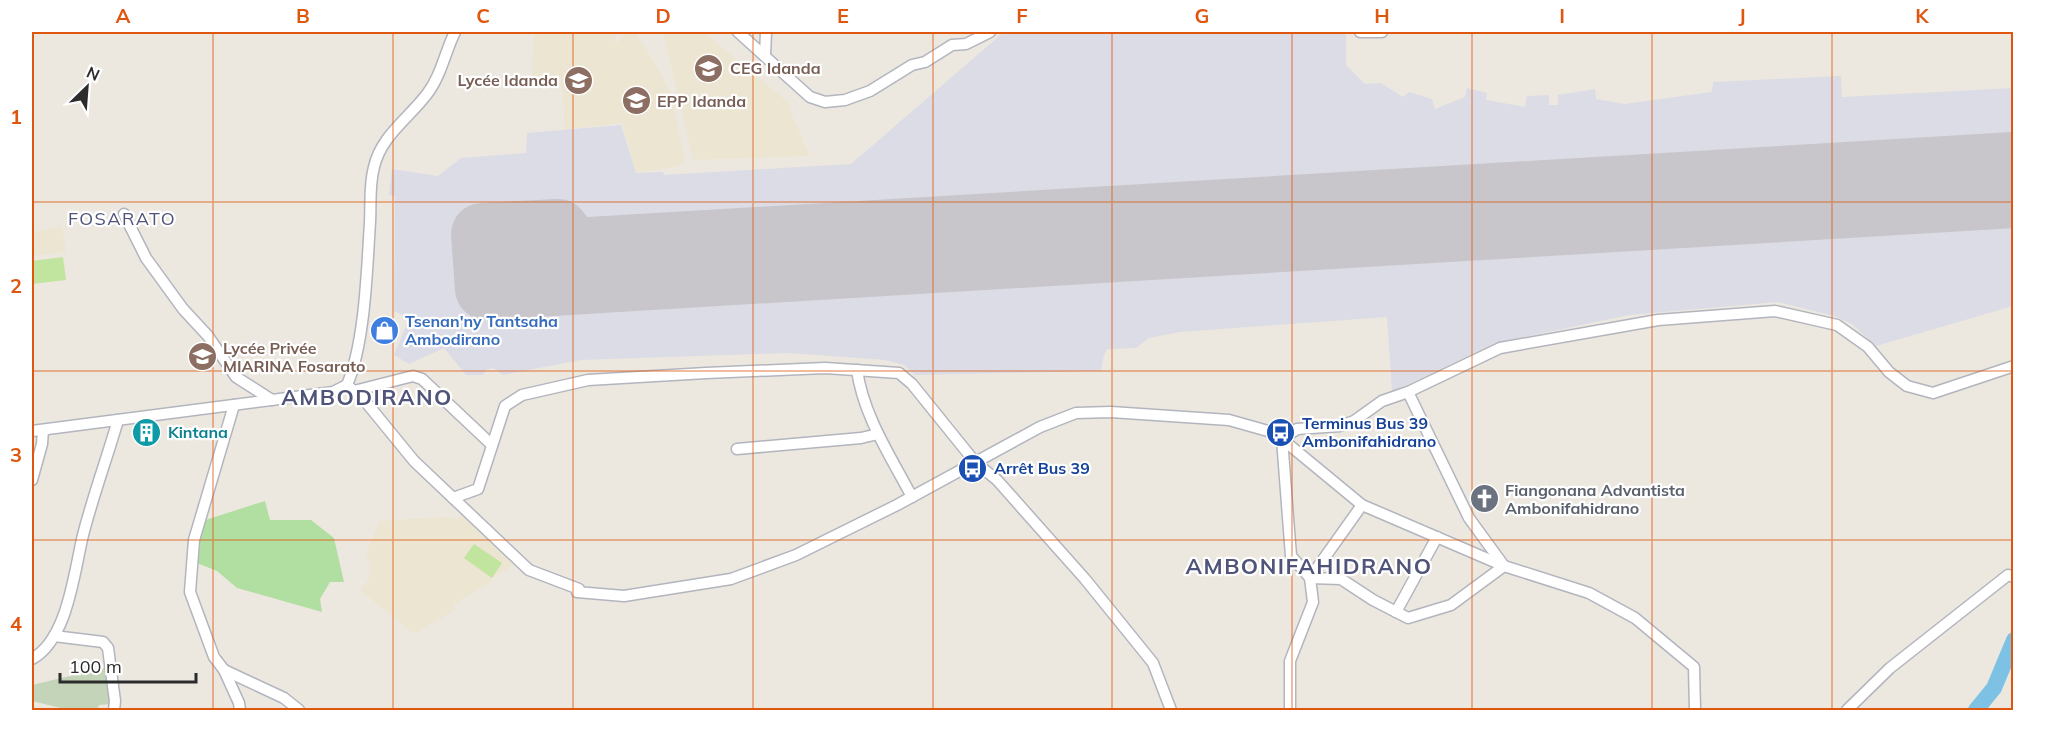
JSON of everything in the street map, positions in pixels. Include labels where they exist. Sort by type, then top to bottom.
[{"type":"street","points":[[350,388],[359,340],[368,255],[372,174],[377,155],[385,141],[427,94],[436,80],[455,32]]},
{"type":"street","points":[[738,32],[810,97],[825,102],[845,100],[870,91],[912,65],[925,62],[952,45],[966,44],[990,32]]},
{"type":"street","points":[[765,55],[766,32]]},
{"type":"street","points":[[1360,32],[1382,32]]},
{"type":"street","points":[[124,214],[146,258],[183,309],[208,336],[236,377],[272,400]]},
{"type":"street","points":[[1282,439],[1297,429],[1340,426],[1354,421],[1382,400],[1408,392],[1500,348],[1658,320],[1775,310],[1837,325],[1868,346],[1889,372],[1907,386],[1934,393],[2013,366]]},
{"type":"street","points":[[453,498],[478,489],[505,406],[522,395],[588,380],[706,373],[825,368],[899,373],[912,384],[975,462],[997,480],[1086,579],[1154,663],[1171,711]]},
{"type":"street","points":[[857,370],[859,387],[878,434],[912,497]]},
{"type":"street","points":[[32,480],[42,444],[37,430],[333,392],[413,376],[422,380],[492,445]]},
{"type":"street","points":[[350,388],[365,401],[414,461],[529,570],[579,589],[577,592],[624,596],[731,579],[796,555],[912,497],[1040,427],[1076,413],[1111,412],[1228,420],[1268,431],[1282,439],[1362,505],[1504,566],[1589,592],[1635,618],[1695,667],[1695,711]]},
{"type":"street","points":[[1408,392],[1469,518],[1504,566]]},
{"type":"street","points":[[234,405],[194,540],[190,592],[214,657],[225,670],[239,703],[240,711]]},
{"type":"street","points":[[32,659],[48,646],[54,636],[71,589],[84,534],[118,420]]},
{"type":"street","points":[[736,449],[861,438],[878,434]]},
{"type":"street","points":[[1282,439],[1291,556],[1310,578],[1313,602],[1290,661],[1290,711]]},
{"type":"street","points":[[1310,578],[1362,505]]},
{"type":"street","points":[[1396,612],[1437,537]]},
{"type":"street","points":[[1310,578],[1341,579],[1372,600],[1408,618],[1451,605],[1504,566]]},
{"type":"street","points":[[1847,711],[1890,668],[2008,575],[2013,577]]},
{"type":"street","points":[[54,636],[103,642],[108,648],[115,701],[114,711]]},
{"type":"street","points":[[225,670],[284,699],[298,711]]},
{"type":"shaded area","points":[[562,32],[616,32],[615,45],[623,36],[623,32],[635,32],[671,93],[685,160],[678,167],[636,172],[622,123],[565,129],[561,76],[532,84],[533,35]]},
{"type":"shaded area","name":"CEG Idanda","points":[[663,32],[703,32],[790,104],[790,110],[810,156],[693,160]]},
{"type":"shaded area","points":[[1004,32],[1346,32],[1346,65],[1365,84],[1381,83],[1403,97],[1409,92],[1432,99],[1435,109],[1465,97],[1467,88],[1487,93],[1486,100],[1525,107],[1527,96],[1549,95],[1549,105],[1558,105],[1558,95],[1595,89],[1596,99],[1624,104],[1712,92],[1713,82],[1841,76],[1842,97],[2013,88],[2013,306],[1876,346],[1852,324],[1834,316],[1778,302],[1629,315],[1495,343],[1392,392],[1387,317],[1180,332],[1149,338],[1136,348],[1107,349],[1101,371],[915,375],[904,365],[885,360],[789,353],[581,360],[503,375],[493,368],[486,370],[483,375],[466,375],[444,348],[409,364],[394,355],[409,318],[394,311],[395,196],[389,195],[392,169],[438,176],[461,158],[526,153],[527,133],[621,125],[636,173],[663,172],[664,175],[851,164]]},
{"type":"shaded area","points":[[62,227],[66,252],[32,256],[32,232]]},
{"type":"shaded area","points":[[461,515],[514,565],[494,577],[490,583],[454,604],[455,610],[414,634],[360,590],[369,579],[370,563],[366,557],[369,545],[380,521],[446,517],[458,519]]},
{"type":"green space","points":[[63,257],[66,280],[32,284],[32,261]]},
{"type":"green space","points":[[265,501],[270,520],[311,520],[334,538],[344,582],[330,582],[320,599],[322,612],[237,588],[217,571],[192,561],[199,522]]},
{"type":"green space","points":[[474,544],[502,563],[492,578],[464,558]]},
{"type":"green space","points":[[108,667],[111,704],[99,705],[97,710],[69,710],[32,701],[32,685]]},
{"type":"waterway","points":[[1976,710],[1994,688],[2014,640]]},
{"type":"runway","points":[[2014,163],[573,249],[558,230],[482,234],[486,289],[2014,197]]},
{"type":"place","name":"CEG Idanda","points":[[709,68]]},
{"type":"place","name":"Lycée Idanda","points":[[579,80]]},
{"type":"place","name":"EPP Idanda","points":[[636,101]]},
{"type":"place","name":"Tsenan'ny Tantsaha Ambodirano","points":[[384,330]]},
{"type":"place","name":"Lycée Privée MIARINA Fosarato","points":[[202,357]]},
{"type":"place","name":"Kintana","points":[[147,432]]},
{"type":"place","name":"Terminus Bus 39 Ambonifahidrano","points":[[1281,432]]},
{"type":"place","name":"Arrêt Bus 39","points":[[973,468]]},
{"type":"place","name":"Fiangonana Advantista Ambonifahidrano","points":[[1484,499]]},
{"type":"district","name":"FOSARATO","points":[[122,219]]},
{"type":"district","name":"AMBODIRANO","points":[[367,397]]},
{"type":"district","name":"AMBONIFAHIDRANO","points":[[1309,566]]}]
